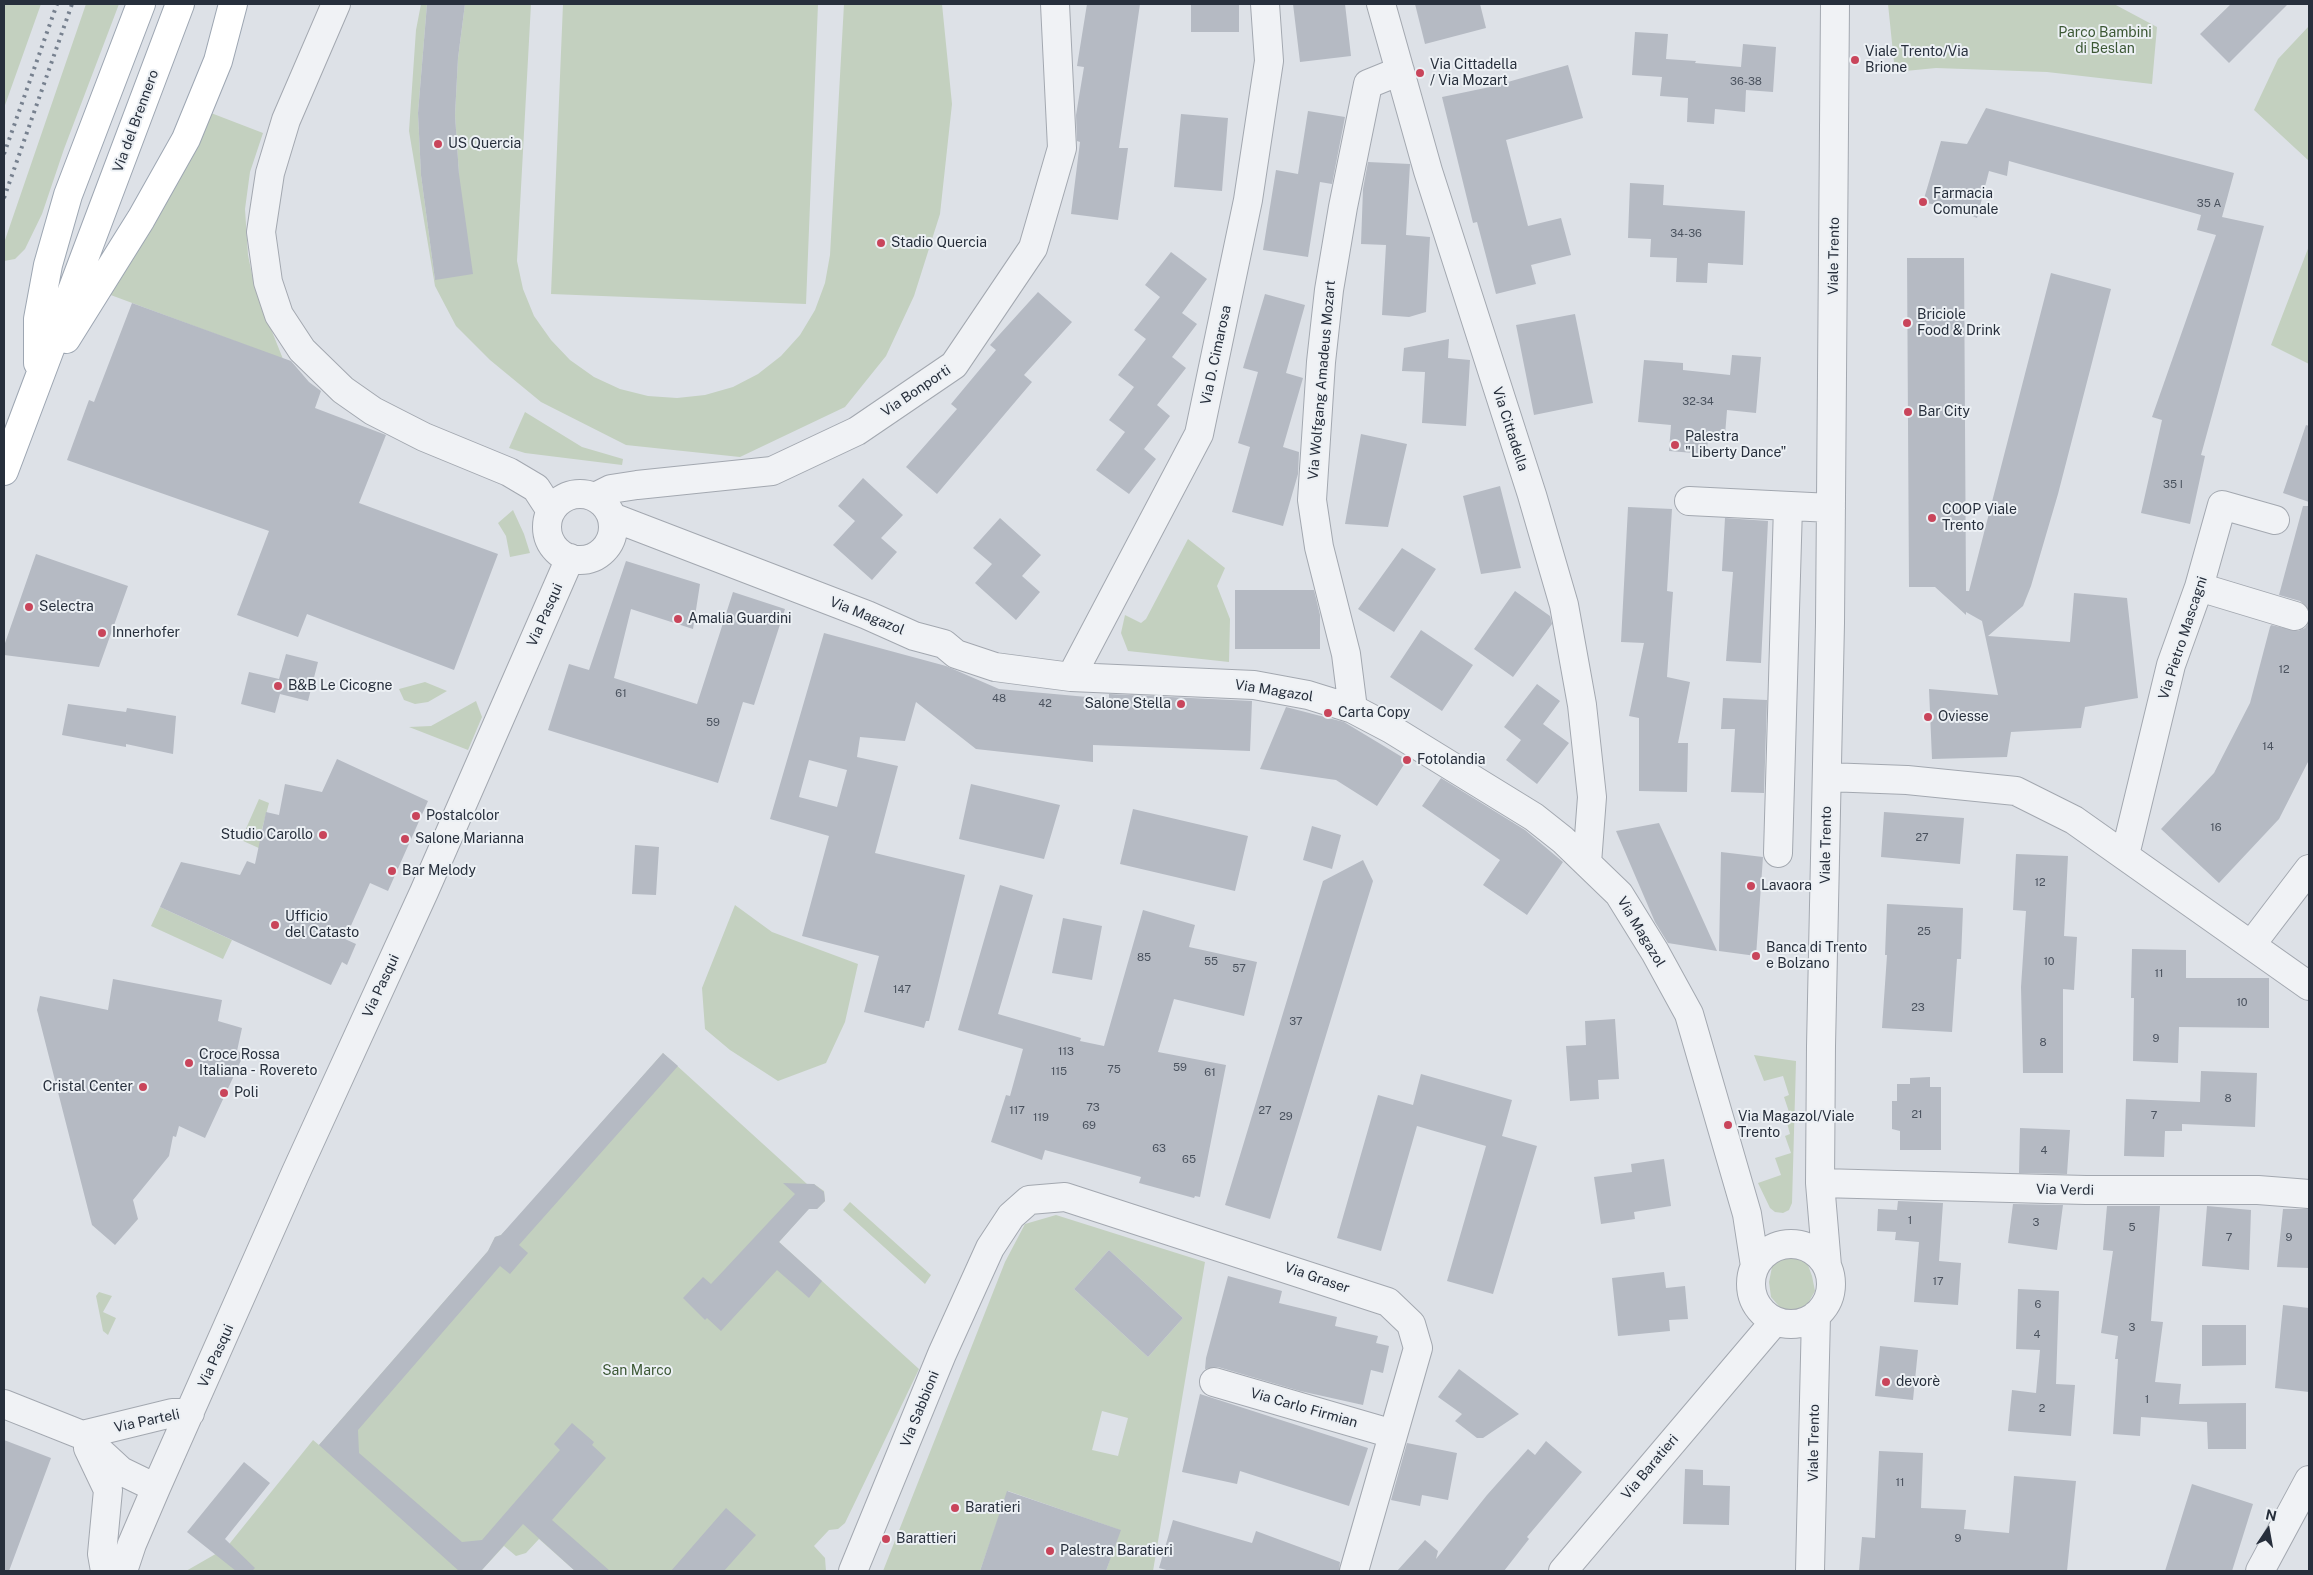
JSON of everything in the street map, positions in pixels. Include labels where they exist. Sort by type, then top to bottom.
[{"type":"main road","points":[[38,382],[38,319],[48,265],[68,195],[141,4]]},
{"type":"main road","name":"Via del Brennero","points":[[38,382],[180,4]]},
{"type":"main road","points":[[4,471],[38,382],[141,219],[186,139],[218,61],[233,4]]},
{"type":"street","points":[[336,4],[286,120],[270,173],[261,232],[268,282],[279,315],[302,350],[343,390],[373,410],[424,436],[509,472],[536,488],[551,511]]},
{"type":"street","name":"Via Bonporti","points":[[603,507],[611,489],[772,471],[857,430],[954,365],[1033,248],[1062,148],[1055,4]]},
{"type":"street","name":"Via D. Cimarosa","points":[[1071,677],[1200,434],[1248,200],[1268,61],[1265,4]]},
{"type":"street","name":"Via Cittadella","points":[[1381,4],[1428,171],[1532,495],[1564,605],[1582,705],[1592,797],[1587,863]]},
{"type":"street","name":"Viale Trento","points":[[1786,1315],[1826,1305],[1831,1279],[1827,1266],[1820,1183],[1831,508],[1835,4]]},
{"type":"street","name":"Via Wolfgang Amadeus Mozart","points":[[1353,710],[1346,654],[1319,547],[1312,500],[1321,362],[1329,290],[1342,207],[1368,84],[1400,71]]},
{"type":"street","points":[[583,494],[603,507],[613,531],[608,545],[598,555],[584,560],[570,558],[557,551],[549,539],[547,525],[551,511],[559,501],[570,495],[583,494]]},
{"type":"street","points":[[1689,501],[1831,508]]},
{"type":"street","name":"Via Pietro Mascagni","points":[[2125,855],[2171,665],[2199,587],[2222,505],[2275,520]]},
{"type":"street","points":[[1778,853],[1788,506]]},
{"type":"street","name":"Via Magazol","points":[[603,507],[914,636],[944,644],[956,654],[995,667],[1071,677],[1254,685],[1308,694],[1353,710],[1391,729],[1534,817],[1619,894],[1689,1014],[1747,1214],[1755,1266]]},
{"type":"street","name":"Via Pasqui","points":[[190,1413],[296,1172],[424,892],[570,558]]},
{"type":"street","points":[[2199,587],[2294,616]]},
{"type":"street","points":[[1827,777],[1907,780],[2016,791],[2074,820],[2309,986]]},
{"type":"street","points":[[2251,945],[2309,869]]},
{"type":"street","name":"Viale Trento","points":[[1792,1244],[1820,1183]]},
{"type":"street","name":"Via Verdi","points":[[1820,1183],[2086,1190],[2258,1190],[2309,1194]]},
{"type":"street","name":"Via Graser","points":[[990,1248],[1011,1216],[1029,1200],[1065,1197],[1388,1302],[1411,1324],[1418,1348],[1354,1571]]},
{"type":"street","points":[[1747,1214],[1792,1244],[1809,1248],[1820,1255],[1827,1266]]},
{"type":"street","points":[[1755,1266],[1770,1250],[1792,1244]]},
{"type":"street","name":"Via Sabbioni","points":[[853,1571],[942,1354],[990,1248]]},
{"type":"street","name":"Viale Trento","points":[[1755,1266],[1751,1278],[1751,1291],[1786,1315],[1814,1373],[1810,1571]]},
{"type":"street","name":"Via Baratieri","points":[[1563,1571],[1737,1363],[1786,1315]]},
{"type":"street","name":"Via Carlo Firmian","points":[[1214,1382],[1394,1434]]},
{"type":"street","points":[[4,1404],[82,1435],[121,1470],[156,1488]]},
{"type":"street","name":"Via Parteli","points":[[82,1435],[172,1413],[190,1413],[132,1544],[123,1571]]},
{"type":"street","points":[[82,1435],[108,1490],[102,1554],[105,1571]]},
{"type":"street","points":[[2260,1571],[2309,1480]]},
{"type":"green space","points":[[4,4],[41,4],[4,108]]},
{"type":"green space","points":[[86,4],[119,4],[64,149],[42,214],[25,249],[15,259],[4,261],[4,243]]},
{"type":"green space","name":"Stadio Quercia","points":[[421,4],[427,4],[418,113],[421,175],[435,280],[459,174],[455,115],[458,58],[465,4],[531,4],[517,261],[523,289],[534,316],[551,340],[570,360],[594,377],[620,389],[648,396],[677,398],[705,395],[733,387],[758,374],[781,356],[800,335],[815,310],[825,283],[830,255],[844,4],[942,4],[952,104],[940,214],[914,296],[886,356],[845,407],[740,457],[626,445],[541,402],[490,360],[456,326],[435,286],[409,131],[416,30]]},
{"type":"green space","points":[[563,4],[818,4],[806,304],[551,294]]},
{"type":"green space","name":"Parco Bambini di Beslan","points":[[1888,4],[2114,4],[2157,27],[2152,84],[2047,72],[1936,68],[1895,72]]},
{"type":"green space","points":[[2309,26],[2309,161],[2254,110],[2278,59]]},
{"type":"green space","points":[[211,113],[263,133],[250,172],[245,209],[248,255],[255,289],[283,359],[108,294]]},
{"type":"green space","points":[[2309,246],[2309,364],[2271,345]]},
{"type":"green space","points":[[525,412],[582,447],[623,459],[622,465],[525,453],[509,448]]},
{"type":"green space","points":[[513,510],[530,553],[510,557],[506,536],[498,523]]},
{"type":"green space","points":[[1188,539],[1225,568],[1217,586],[1230,619],[1229,662],[1128,651],[1121,633],[1125,615],[1141,623],[1146,619]]},
{"type":"green space","points":[[425,682],[447,691],[428,702],[415,704],[404,700],[399,689]]},
{"type":"green space","points":[[476,701],[482,717],[468,750],[409,727],[431,726]]},
{"type":"green space","points":[[259,799],[269,803],[261,833],[340,869],[334,882],[241,840]]},
{"type":"green space","points":[[735,905],[772,932],[858,964],[845,1022],[826,1063],[778,1081],[730,1050],[705,1029],[702,988]]},
{"type":"green space","points":[[160,907],[232,940],[223,959],[151,926]]},
{"type":"green space","name":"San Marco","points":[[663,1053],[807,1184],[814,1184],[824,1191],[825,1201],[817,1209],[808,1209],[779,1242],[919,1369],[845,1523],[838,1529],[829,1530],[814,1546],[825,1558],[826,1571],[575,1571],[539,1539],[526,1553],[516,1556],[504,1546],[481,1571],[186,1571],[226,1548],[313,1440],[319,1445],[488,1251],[495,1237],[501,1235],[511,1225]]},
{"type":"green space","points":[[1754,1055],[1796,1061],[1792,1203],[1789,1210],[1783,1213],[1775,1212],[1770,1208],[1758,1183],[1781,1175],[1775,1158],[1791,1153],[1785,1136],[1790,1134],[1787,1123],[1792,1121],[1784,1097],[1789,1095],[1783,1076],[1764,1081]]},
{"type":"green space","points":[[850,1202],[931,1275],[925,1284],[843,1210]]},
{"type":"green space","points":[[1056,1215],[1205,1262],[1153,1571],[1106,1571],[1120,1530],[1008,1491],[980,1571],[883,1571],[1005,1262],[1025,1224]],"holes":[[[1109,1250],[1183,1318],[1148,1357],[1074,1289]],[[1102,1411],[1128,1418],[1118,1456],[1092,1450]]]},
{"type":"green space","points":[[1783,1256],[1800,1256],[1808,1265],[1812,1276],[1815,1291],[1807,1305],[1796,1312],[1783,1311],[1771,1297],[1769,1282],[1772,1267]]},
{"type":"green space","points":[[99,1292],[112,1296],[103,1312],[116,1318],[108,1335],[103,1331],[96,1296]]},
{"type":"building","name":"US Quercia","points":[[427,4],[465,4],[458,58],[455,115],[459,174],[473,274],[435,280],[421,175],[418,113]]},
{"type":"building","points":[[1087,4],[1140,4],[1119,148],[1128,148],[1118,220],[1071,214],[1080,142],[1077,141],[1076,115],[1084,67],[1077,66]]},
{"type":"building","points":[[1191,4],[1239,4],[1239,32],[1191,32]]},
{"type":"building","points":[[1293,4],[1345,4],[1351,56],[1300,62]]},
{"type":"building","points":[[1415,4],[1480,4],[1486,28],[1425,44]]},
{"type":"building","points":[[2231,4],[2288,4],[2229,63],[2200,34]]},
{"type":"building","points":[[1635,32],[1668,34],[1666,59],[1696,61],[1695,63],[1741,67],[1743,44],[1776,47],[1773,92],[1746,90],[1745,112],[1715,109],[1714,124],[1687,122],[1688,98],[1660,96],[1662,77],[1632,75]]},
{"type":"building","points":[[1568,65],[1583,118],[1506,140],[1528,226],[1561,218],[1571,255],[1531,265],[1536,284],[1496,294],[1477,222],[1473,223],[1442,97],[1490,87]]},
{"type":"building","points":[[1986,108],[2234,173],[2222,217],[2264,226],[2201,455],[2205,456],[2190,524],[2141,513],[2162,420],[2152,417],[2216,235],[2197,230],[2201,215],[2009,161],[2007,176],[1989,171],[1977,218],[1961,211],[1923,202],[1941,141],[1967,144]]},
{"type":"building","points":[[1308,111],[1345,117],[1332,184],[1320,182],[1308,257],[1263,250],[1276,170],[1298,174]]},
{"type":"building","points":[[1181,114],[1228,118],[1222,191],[1174,187]]},
{"type":"building","points":[[1368,162],[1410,164],[1406,235],[1430,237],[1426,312],[1409,317],[1382,315],[1386,245],[1361,244],[1363,189]]},
{"type":"building","points":[[1630,183],[1664,185],[1663,205],[1745,211],[1743,265],[1708,263],[1707,283],[1676,282],[1677,258],[1650,257],[1651,239],[1628,238]]},
{"type":"building","points":[[1171,252],[1207,279],[1182,313],[1197,324],[1172,357],[1186,368],[1157,405],[1170,416],[1144,449],[1156,459],[1129,494],[1096,470],[1125,432],[1109,420],[1134,387],[1118,375],[1146,339],[1134,330],[1160,297],[1145,285]]},
{"type":"building","points":[[1907,258],[1964,258],[1966,591],[1969,591],[2051,273],[2111,289],[2058,494],[2031,586],[2023,606],[1988,636],[2070,642],[2074,593],[2127,598],[2138,698],[2085,707],[2081,728],[2011,732],[2007,757],[1932,759],[1929,689],[1998,695],[1982,621],[1966,612],[1966,615],[1935,587],[1909,587]]},
{"type":"building","points":[[1038,292],[1072,322],[1024,375],[1032,382],[937,494],[906,467],[957,409],[951,404],[996,350],[990,345]]},
{"type":"building","points":[[1265,294],[1305,305],[1286,373],[1303,378],[1283,447],[1299,452],[1298,474],[1283,526],[1232,512],[1250,447],[1238,443],[1258,372],[1243,368]]},
{"type":"building","points":[[132,303],[291,361],[309,382],[321,391],[315,408],[386,435],[359,503],[498,554],[454,670],[307,614],[298,637],[237,615],[269,531],[67,460],[89,400],[94,402]]},
{"type":"building","points":[[1575,314],[1593,403],[1534,415],[1516,325]]},
{"type":"building","points":[[1449,339],[1448,358],[1470,360],[1466,426],[1422,423],[1425,372],[1402,371],[1404,348]]},
{"type":"building","points":[[1732,355],[1761,357],[1756,413],[1727,410],[1725,435],[1709,434],[1706,454],[1669,451],[1671,425],[1638,422],[1644,360],[1683,363],[1683,370],[1730,375]]},
{"type":"building","points":[[2306,425],[2309,426],[2309,502],[2283,493]]},
{"type":"building","points":[[1361,434],[1407,444],[1388,527],[1345,524]]},
{"type":"building","points":[[863,478],[903,515],[881,538],[897,552],[872,580],[833,545],[855,521],[838,506]]},
{"type":"building","points":[[1500,486],[1521,568],[1481,574],[1463,496]]},
{"type":"building","points":[[2303,506],[2309,506],[2309,610],[2300,601],[2279,595]]},
{"type":"building","points":[[1628,507],[1672,509],[1667,591],[1673,592],[1667,677],[1690,682],[1678,743],[1688,743],[1687,792],[1639,791],[1639,718],[1629,716],[1644,643],[1621,642]]},
{"type":"building","points":[[1000,518],[1041,555],[1022,576],[1040,592],[1016,620],[975,583],[992,564],[973,548]]},
{"type":"building","points":[[1725,518],[1768,521],[1761,663],[1726,661],[1733,572],[1722,571]]},
{"type":"building","points":[[1402,548],[1436,569],[1394,632],[1358,609]]},
{"type":"building","points":[[36,554],[128,586],[99,667],[4,655],[4,646]]},
{"type":"building","points":[[626,561],[700,584],[693,629],[631,609],[614,678],[697,704],[733,592],[785,609],[754,705],[743,702],[718,783],[548,730],[569,664],[589,670]]},
{"type":"building","points":[[1235,590],[1314,590],[1320,615],[1320,649],[1235,649]]},
{"type":"building","points":[[1515,591],[1550,616],[1552,624],[1513,677],[1474,649]]},
{"type":"building","points":[[2309,622],[2309,760],[2279,819],[2219,883],[2161,829],[2214,773],[2250,703],[2271,625],[2298,631],[2305,628]]},
{"type":"building","points":[[1421,630],[1473,665],[1442,711],[1390,677]]},
{"type":"building","points":[[824,633],[946,666],[999,689],[1109,699],[1109,694],[1252,701],[1250,751],[1093,745],[1093,762],[976,749],[916,702],[905,741],[860,737],[857,757],[898,766],[875,853],[965,875],[929,1021],[926,1021],[924,1028],[864,1012],[879,956],[802,936],[829,836],[770,819]],"holes":[[[809,760],[847,770],[837,807],[799,797]]]},
{"type":"building","name":"B&B Le Cicogne","points":[[286,654],[318,662],[308,701],[280,694],[275,713],[241,704],[249,672],[279,679]]},
{"type":"building","points":[[1537,684],[1560,701],[1543,724],[1569,743],[1537,784],[1506,760],[1521,740],[1504,727]]},
{"type":"building","points":[[1723,698],[1767,700],[1764,793],[1731,792],[1735,729],[1721,729]]},
{"type":"building","points":[[68,704],[126,712],[127,708],[176,716],[173,754],[126,744],[126,747],[62,735]]},
{"type":"building","points":[[1286,707],[1344,722],[1407,760],[1377,806],[1336,780],[1260,769]]},
{"type":"building","points":[[337,759],[428,801],[388,891],[370,883],[345,939],[356,944],[347,965],[342,962],[331,985],[160,907],[181,862],[240,875],[247,861],[255,864],[266,812],[279,815],[285,784],[322,792]]},
{"type":"building","points":[[1441,778],[1525,830],[1563,862],[1527,915],[1483,885],[1500,860],[1422,806]]},
{"type":"building","points":[[971,784],[1060,805],[1044,859],[959,839]]},
{"type":"building","points":[[1133,809],[1248,836],[1235,891],[1120,864]]},
{"type":"building","points":[[1884,812],[1964,818],[1960,864],[1881,857]]},
{"type":"building","points":[[1659,823],[1717,951],[1668,943],[1655,922],[1616,831]]},
{"type":"building","points":[[1312,826],[1341,835],[1332,869],[1303,860]]},
{"type":"building","points":[[635,845],[659,847],[656,895],[632,894]]},
{"type":"building","points":[[1721,852],[1763,857],[1756,956],[1719,951]]},
{"type":"building","points":[[2016,854],[2068,856],[2064,936],[2077,937],[2074,990],[2063,989],[2063,1073],[2023,1073],[2021,987],[2026,911],[2013,910]]},
{"type":"building","points":[[1363,860],[1373,881],[1270,1219],[1225,1205],[1323,881]]},
{"type":"building","points":[[1000,885],[1033,895],[998,1014],[1081,1038],[1080,1041],[1104,1046],[1143,910],[1195,925],[1189,947],[1257,962],[1244,1016],[1174,999],[1158,1052],[1226,1065],[1200,1197],[1195,1196],[1194,1198],[1139,1183],[1141,1177],[1045,1150],[1042,1160],[991,1142],[1006,1095],[1010,1096],[1023,1049],[958,1030]]},
{"type":"building","points":[[1887,904],[1963,908],[1961,959],[1957,959],[1952,1032],[1882,1028],[1887,955],[1885,955]]},
{"type":"building","points":[[1063,918],[1102,926],[1092,980],[1052,973]]},
{"type":"building","points":[[2132,949],[2186,950],[2186,978],[2269,978],[2269,1028],[2179,1027],[2178,1063],[2133,1061],[2134,998],[2131,998]]},
{"type":"building","name":"Cristal Center","points":[[113,979],[222,1000],[218,1021],[242,1028],[237,1051],[244,1054],[205,1138],[179,1126],[176,1137],[173,1136],[169,1156],[133,1200],[138,1219],[115,1245],[92,1225],[37,1010],[40,996],[108,1010]]},
{"type":"building","points":[[1615,1019],[1619,1079],[1598,1080],[1599,1099],[1570,1101],[1566,1046],[1586,1045],[1585,1021]]},
{"type":"building","points":[[663,1053],[678,1066],[519,1245],[528,1253],[510,1274],[500,1266],[358,1430],[359,1453],[462,1542],[482,1540],[560,1450],[554,1444],[572,1423],[594,1442],[592,1445],[606,1458],[552,1520],[610,1571],[575,1571],[523,1524],[481,1571],[459,1571],[319,1445],[488,1251],[495,1237],[501,1235]]},
{"type":"building","points":[[2201,1071],[2257,1073],[2255,1127],[2182,1124],[2182,1131],[2165,1131],[2164,1157],[2124,1156],[2126,1099],[2200,1102]]},
{"type":"building","points":[[1421,1074],[1512,1100],[1502,1136],[1537,1146],[1493,1294],[1447,1281],[1486,1146],[1417,1126],[1381,1251],[1337,1238],[1378,1095],[1413,1105]]},
{"type":"building","points":[[1930,1077],[1930,1087],[1941,1087],[1941,1150],[1900,1150],[1900,1131],[1892,1129],[1892,1101],[1897,1101],[1897,1084],[1910,1084],[1910,1078]]},
{"type":"building","points":[[2020,1128],[2070,1130],[2067,1174],[2019,1173]]},
{"type":"building","points":[[1664,1159],[1671,1206],[1634,1212],[1635,1219],[1601,1224],[1594,1177],[1632,1172],[1631,1164]]},
{"type":"building","points":[[783,1183],[814,1184],[824,1192],[825,1201],[817,1209],[809,1209],[779,1242],[822,1281],[809,1298],[777,1270],[721,1331],[707,1318],[705,1320],[683,1298],[703,1277],[711,1284],[795,1194]]},
{"type":"building","points":[[1898,1201],[1943,1203],[1939,1261],[1961,1263],[1958,1305],[1914,1302],[1919,1242],[1895,1240],[1896,1232],[1877,1231],[1878,1209],[1897,1210]]},
{"type":"building","points":[[2013,1204],[2063,1205],[2057,1250],[2008,1243]]},
{"type":"building","points":[[2107,1206],[2160,1206],[2151,1321],[2163,1322],[2155,1382],[2181,1384],[2179,1404],[2246,1403],[2246,1449],[2208,1449],[2207,1422],[2141,1417],[2140,1436],[2113,1434],[2118,1359],[2115,1359],[2118,1336],[2101,1333],[2113,1251],[2103,1250]]},
{"type":"building","points":[[2207,1206],[2251,1210],[2249,1270],[2202,1266]]},
{"type":"building","points":[[2283,1209],[2309,1209],[2309,1268],[2277,1267]]},
{"type":"building","points":[[1109,1250],[1183,1318],[1148,1357],[1074,1289]]},
{"type":"building","points":[[1664,1272],[1666,1288],[1685,1286],[1688,1319],[1669,1320],[1670,1331],[1618,1336],[1612,1278]]},
{"type":"building","points":[[1228,1276],[1282,1291],[1279,1303],[1337,1317],[1335,1326],[1378,1336],[1376,1343],[1389,1346],[1383,1373],[1371,1370],[1363,1405],[1300,1391],[1218,1367],[1205,1369],[1206,1358]]},
{"type":"building","points":[[2018,1289],[2059,1291],[2056,1384],[2075,1385],[2071,1436],[2008,1431],[2012,1390],[2036,1393],[2040,1350],[2016,1349]]},
{"type":"building","points":[[2283,1305],[2309,1308],[2309,1392],[2275,1388]]},
{"type":"building","points":[[2202,1325],[2246,1325],[2246,1365],[2202,1366]]},
{"type":"building","points":[[1880,1346],[1918,1350],[1913,1400],[1875,1396]]},
{"type":"building","points":[[1459,1369],[1519,1414],[1483,1438],[1477,1438],[1455,1421],[1462,1414],[1438,1397]]},
{"type":"building","points":[[1200,1394],[1368,1448],[1349,1506],[1240,1471],[1237,1484],[1182,1472]]},
{"type":"building","points":[[4,1440],[51,1458],[9,1571],[4,1571]]},
{"type":"building","points":[[1546,1441],[1582,1472],[1527,1537],[1529,1539],[1504,1571],[1397,1571],[1425,1540],[1438,1551],[1436,1559],[1487,1495],[1528,1449],[1535,1455]]},
{"type":"building","points":[[1407,1443],[1457,1453],[1448,1500],[1422,1495],[1420,1506],[1391,1500]]},
{"type":"building","points":[[1879,1451],[1923,1453],[1921,1508],[1966,1510],[1964,1529],[2009,1533],[2014,1476],[2076,1481],[2067,1571],[1859,1571],[1862,1537],[1875,1538]]},
{"type":"building","points":[[244,1462],[270,1483],[225,1539],[255,1568],[252,1571],[236,1571],[187,1532]]},
{"type":"building","points":[[1685,1469],[1703,1470],[1703,1485],[1730,1486],[1729,1525],[1683,1524]]},
{"type":"building","points":[[2192,1484],[2253,1504],[2232,1571],[2165,1571]]},
{"type":"building","name":"Palestra Baratieri","points":[[1007,1491],[1121,1530],[1106,1571],[980,1571]]},
{"type":"building","points":[[726,1508],[756,1535],[724,1571],[671,1571]]},
{"type":"building","points":[[1173,1520],[1252,1543],[1256,1531],[1340,1562],[1339,1571],[1170,1571],[1159,1568]]},
{"type":"railway","points":[[4,154],[57,4]]},
{"type":"railway","points":[[4,198],[72,4]]},
{"type":"place","name":"Viale Trento/Via Brione","points":[[1855,60]]},
{"type":"place","name":"Via Cittadella / Via Mozart","points":[[1420,73]]},
{"type":"place","name":"US Quercia","points":[[438,144]]},
{"type":"place","name":"Farmacia Comunale","points":[[1923,202]]},
{"type":"place","name":"Stadio Quercia","points":[[881,243]]},
{"type":"place","name":"Briciole Food & Drink","points":[[1907,323]]},
{"type":"place","name":"Bar City","points":[[1908,412]]},
{"type":"place","name":"Palestra \"Liberty Dance\"","points":[[1675,445]]},
{"type":"place","name":"COOP Viale Trento","points":[[1932,518]]},
{"type":"place","name":"Selectra","points":[[29,607]]},
{"type":"place","name":"Amalia Guardini","points":[[678,619]]},
{"type":"place","name":"Innerhofer","points":[[102,633]]},
{"type":"place","name":"B&B Le Cicogne","points":[[278,686]]},
{"type":"place","name":"Salone Stella","points":[[1181,704]]},
{"type":"place","name":"Carta Copy","points":[[1328,713]]},
{"type":"place","name":"Oviesse","points":[[1928,717]]},
{"type":"place","name":"Fotolandia","points":[[1407,760]]},
{"type":"place","name":"Postalcolor","points":[[416,816]]},
{"type":"place","name":"Studio Carollo","points":[[323,835]]},
{"type":"place","name":"Salone Marianna","points":[[405,839]]},
{"type":"place","name":"Bar Melody","points":[[392,871]]},
{"type":"place","name":"Lavaora","points":[[1751,886]]},
{"type":"place","name":"Ufficio del Catasto","points":[[275,925]]},
{"type":"place","name":"Banca di Trento e Bolzano","points":[[1756,956]]},
{"type":"place","name":"Croce Rossa Italiana - Rovereto","points":[[189,1063]]},
{"type":"place","name":"Cristal Center","points":[[143,1087]]},
{"type":"place","name":"Poli","points":[[224,1093]]},
{"type":"place","name":"Via Magazol/Viale Trento","points":[[1728,1125]]},
{"type":"place","name":"devorè","points":[[1886,1382]]},
{"type":"place","name":"Baratieri","points":[[955,1508]]},
{"type":"place","name":"Barattieri","points":[[886,1539]]},
{"type":"place","name":"Palestra Baratieri","points":[[1050,1551]]}]
